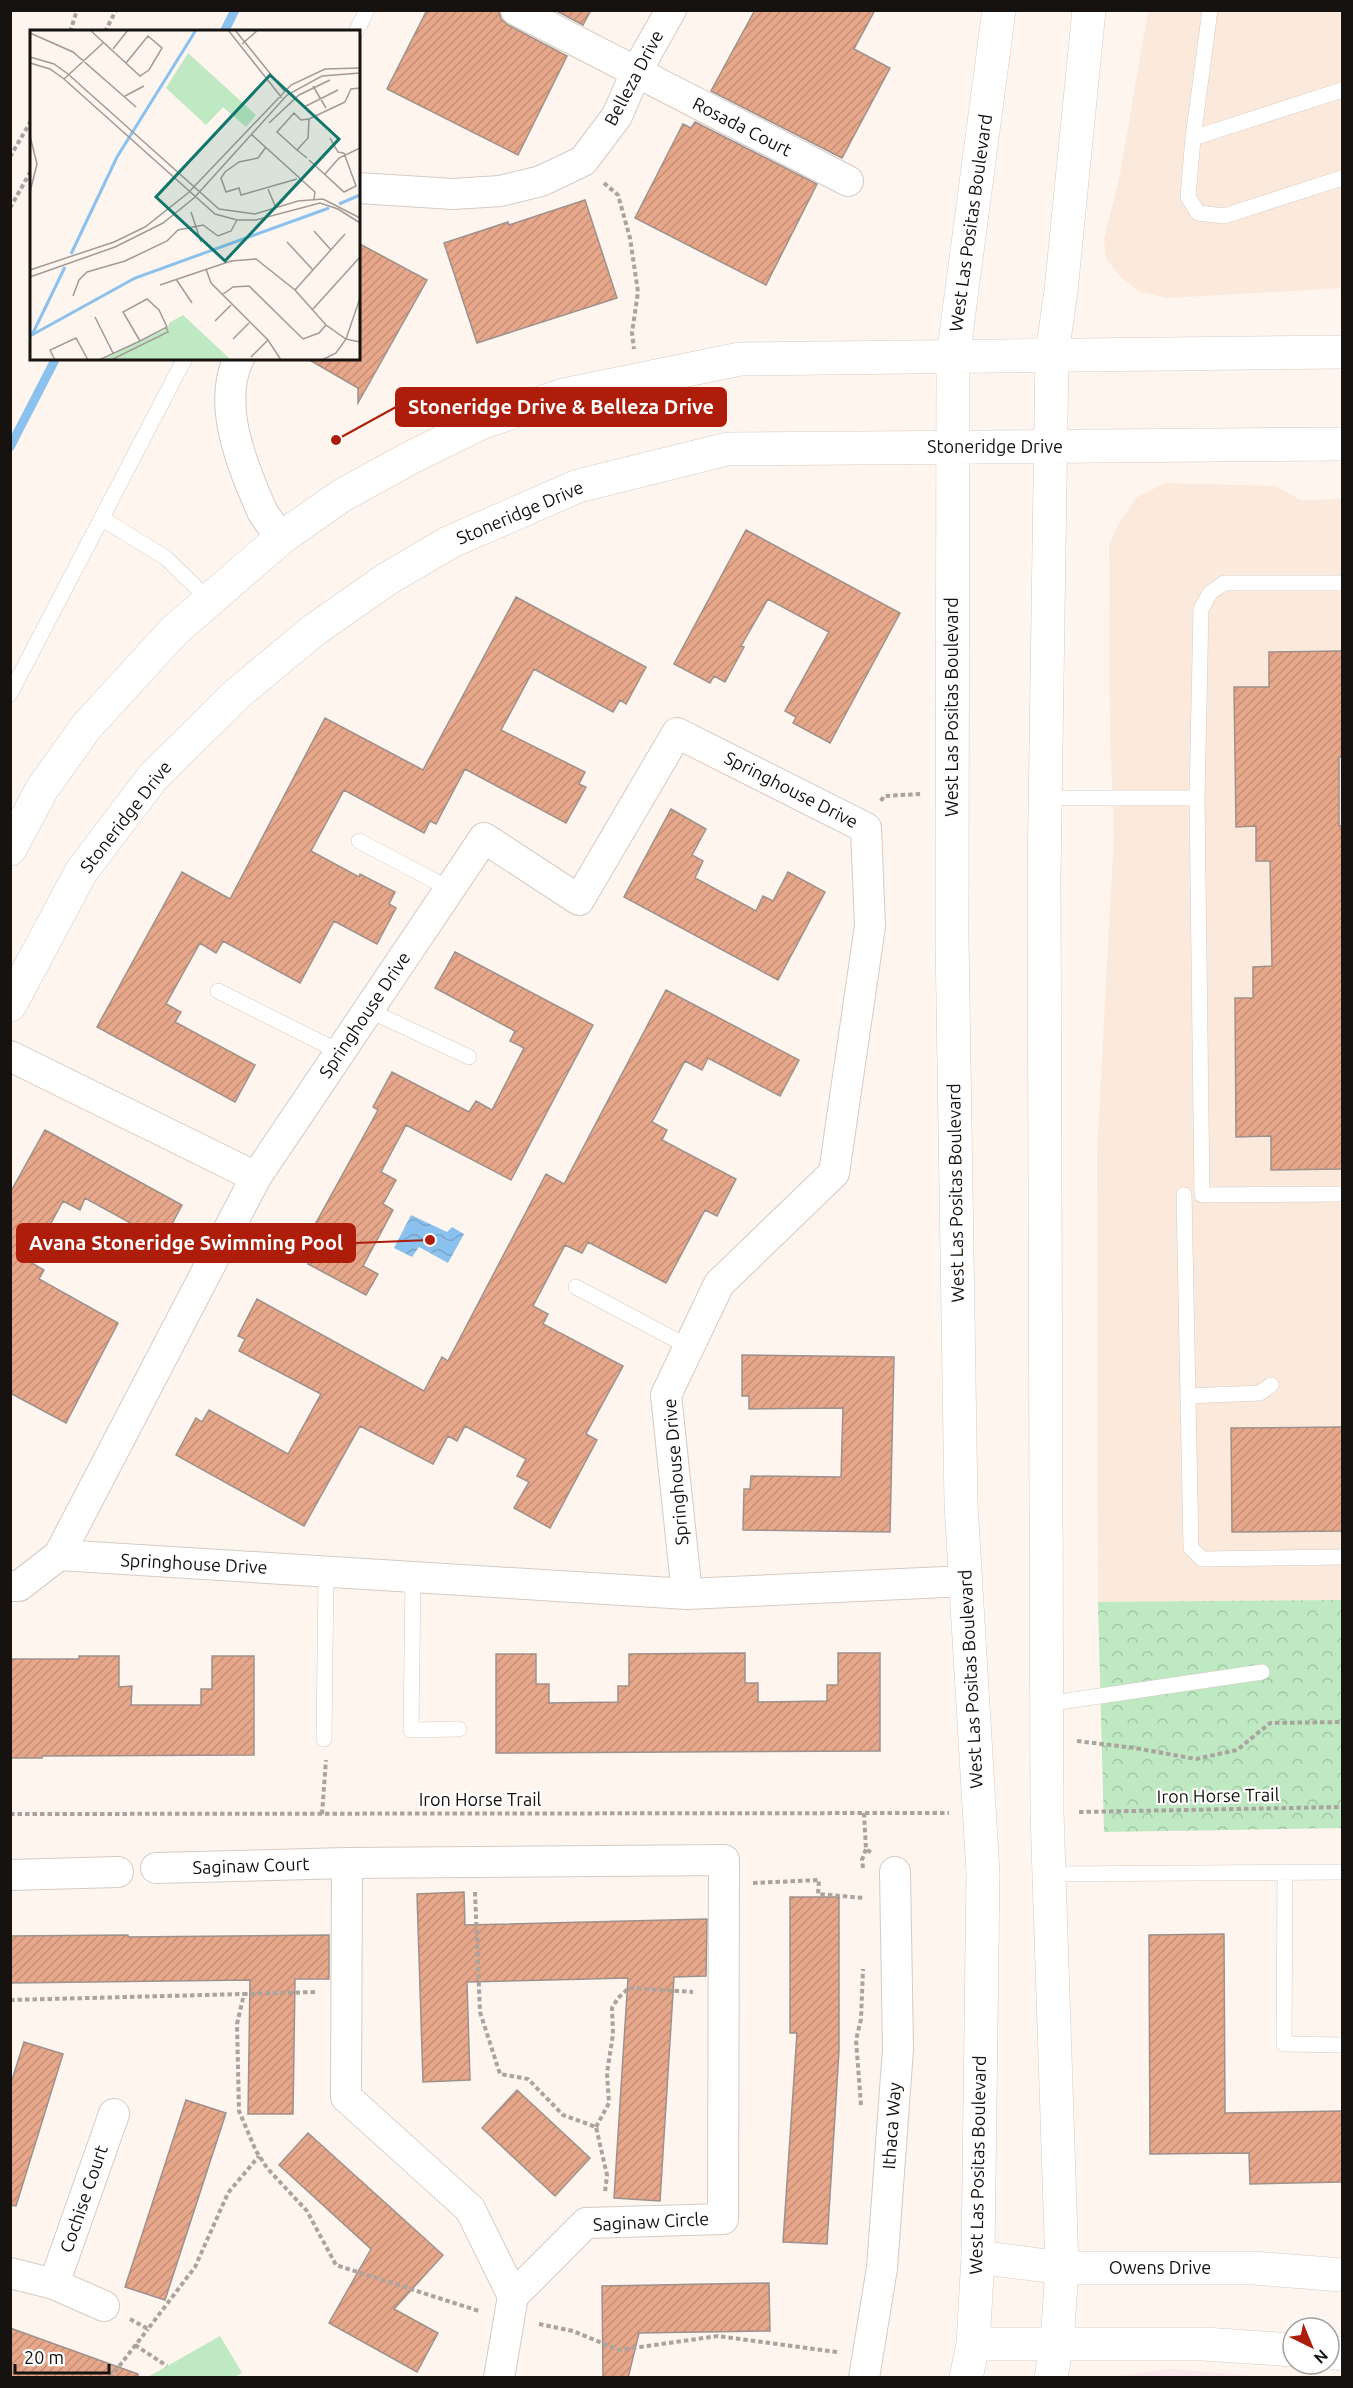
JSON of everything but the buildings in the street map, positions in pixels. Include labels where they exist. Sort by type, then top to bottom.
[{"type":"main road","name":"West Las Positas Boulevard","points":[[966,2378],[973,2344],[978,2257],[983,1873],[961,1492],[952,793],[953,357],[999,10]]},
{"type":"main road","points":[[1051,2378],[1057,2343],[1062,2268],[1047,1874],[1046,1704],[1044,996],[1052,354],[1061,291],[1089,10]]},
{"type":"main road","points":[[10,849],[42,789],[86,727],[174,631],[281,538],[341,496],[408,459],[483,422],[564,394],[740,359],[1342,352]]},
{"type":"main road","name":"Stoneridge Drive","points":[[10,1005],[81,872],[153,777],[237,694],[314,630],[387,579],[441,548],[578,486],[727,449],[1342,444]]},
{"type":"main road","name":"Owens Drive","points":[[978,2257],[1062,2268],[1253,2268],[1342,2275]]},
{"type":"main road","points":[[973,2344],[1204,2344],[1281,2349]]},
{"type":"street","name":"Rosada Court","points":[[516,10],[848,181]]},
{"type":"street","name":"Belleza Drive","points":[[360,188],[453,194],[500,191],[541,182],[583,161],[617,116],[636,72],[671,10]]},
{"type":"street","points":[[238,360],[234,370],[229,409],[234,436],[263,512],[281,538]]},
{"type":"street","name":"Springhouse Drive","points":[[10,1586],[19,1586],[60,1556],[256,1177],[484,838],[579,900],[677,733],[866,828],[870,926],[834,1173],[719,1284],[666,1395],[687,1594]]},
{"type":"street","points":[[10,1056],[256,1177]]},
{"type":"street","name":"Springhouse Drive","points":[[60,1556],[687,1594],[966,1581]]},
{"type":"street","name":"Saginaw Circle","points":[[347,1863],[724,1860],[723,2219],[586,2223],[511,2307]]},
{"type":"street","points":[[347,1863],[346,2097],[470,2210],[511,2307],[499,2378]]},
{"type":"street","name":"Saginaw Court","points":[[156,1868],[347,1863]]},
{"type":"street","points":[[10,1875],[118,1872]]},
{"type":"street","name":"Ithaca Way","points":[[864,2378],[882,2268],[898,2049],[895,1885]]},
{"type":"street","name":"Cochise Court","points":[[54,2284],[114,2114]]},
{"type":"street","points":[[10,2273],[54,2284],[104,2306]]},
{"type":"lane","points":[[357,30],[367,10]]},
{"type":"lane","points":[[1210,10],[1193,138],[1188,197],[1198,213],[1224,216],[1342,178]]},
{"type":"lane","points":[[1193,138],[1342,90]]},
{"type":"lane","points":[[10,694],[184,360]]},
{"type":"lane","points":[[101,518],[166,558],[209,600]]},
{"type":"lane","points":[[1342,583],[1224,583],[1210,593],[1201,609],[1197,798],[1202,1195],[1342,1194]]},
{"type":"lane","points":[[1046,798],[1197,798]]},
{"type":"lane","points":[[359,841],[450,889]]},
{"type":"lane","points":[[218,991],[340,1052]]},
{"type":"lane","points":[[368,1010],[469,1058]]},
{"type":"lane","points":[[1184,1195],[1191,1548],[1202,1559],[1342,1557]]},
{"type":"lane","points":[[576,1287],[689,1347]]},
{"type":"lane","points":[[1188,1396],[1260,1393],[1271,1385]]},
{"type":"lane","points":[[324,1739],[326,1572]]},
{"type":"lane","points":[[413,1578],[411,1730],[459,1729]]},
{"type":"lane","points":[[1046,1704],[1262,1672]]},
{"type":"lane","points":[[1286,1872],[1284,2044],[1342,2044]]},
{"type":"lane","points":[[1047,1874],[1342,1872]]},
{"type":"path","points":[[71,30],[77,10]]},
{"type":"path","points":[[106,30],[116,10]]},
{"type":"path","points":[[10,157],[30,122]]},
{"type":"path","points":[[583,161],[618,195],[630,238],[638,292],[632,333],[639,379]]},
{"type":"path","points":[[10,208],[30,173]]},
{"type":"path","points":[[866,828],[884,796],[952,793]]},
{"type":"path","points":[[1047,1738],[1135,1748],[1196,1759],[1237,1750],[1270,1723],[1342,1722]]},
{"type":"path","points":[[322,1814],[326,1770],[324,1739]]},
{"type":"path","name":"Iron Horse Trail","points":[[1093,1812],[1342,1807]]},
{"type":"path","points":[[863,1871],[862,1860],[866,1849],[864,1813]]},
{"type":"path","name":"Iron Horse Trail","points":[[10,1814],[951,1813]]},
{"type":"path","points":[[723,1884],[819,1880],[818,1894],[859,1898],[895,1885],[866,1849]]},
{"type":"path","points":[[474,1862],[480,2012],[500,2074],[528,2079],[563,2115],[596,2127]]},
{"type":"path","points":[[862,2116],[856,2040],[861,2019],[863,1965]]},
{"type":"path","points":[[586,2223],[604,2197],[607,2175],[596,2127],[609,2103],[607,2073],[613,2034],[612,2008],[618,1998],[629,1988],[723,1994]]},
{"type":"path","points":[[10,2000],[346,1992]]},
{"type":"path","points":[[244,1994],[237,2024],[239,2111],[267,2169],[307,2211],[336,2265],[450,2302],[511,2307],[619,2350],[718,2336],[840,2352]]},
{"type":"path","points":[[110,2378],[195,2267],[228,2193],[259,2156]]},
{"type":"path","points":[[104,2306],[148,2328]]},
{"type":"path","points":[[135,2345],[167,2366]]},
{"type":"path","points":[[838,2358],[841,2346]]},
{"type":"shaded area","points":[[1148,11],[1342,11],[1342,288],[1168,298],[1140,292],[1121,277],[1106,259],[1104,239],[1119,180]]},
{"type":"shaded area","points":[[1165,483],[1276,486],[1300,500],[1342,499],[1342,1600],[1098,1602],[1097,1153],[1114,834],[1110,736],[1109,545],[1136,498]]},
{"type":"shaded area","points":[[1170,2369],[1268,2377],[1113,2377]]},
{"type":"green space","points":[[1342,1600],[1342,1828],[1104,1832],[1098,1602]]},
{"type":"green space","points":[[220,2336],[242,2373],[234,2377],[148,2377]]},
{"type":"water","points":[[411,1215],[447,1232],[452,1227],[464,1234],[448,1263],[419,1247],[412,1257],[394,1248]]},
{"type":"waterway","points":[[225,30],[235,10]]},
{"type":"waterway","points":[[10,447],[55,360]]},
{"type":"place","name":"Stoneridge Drive & Belleza Drive","points":[[336,440]]},
{"type":"place","name":"Avana Stoneridge Swimming Pool","points":[[430,1240]]}]
